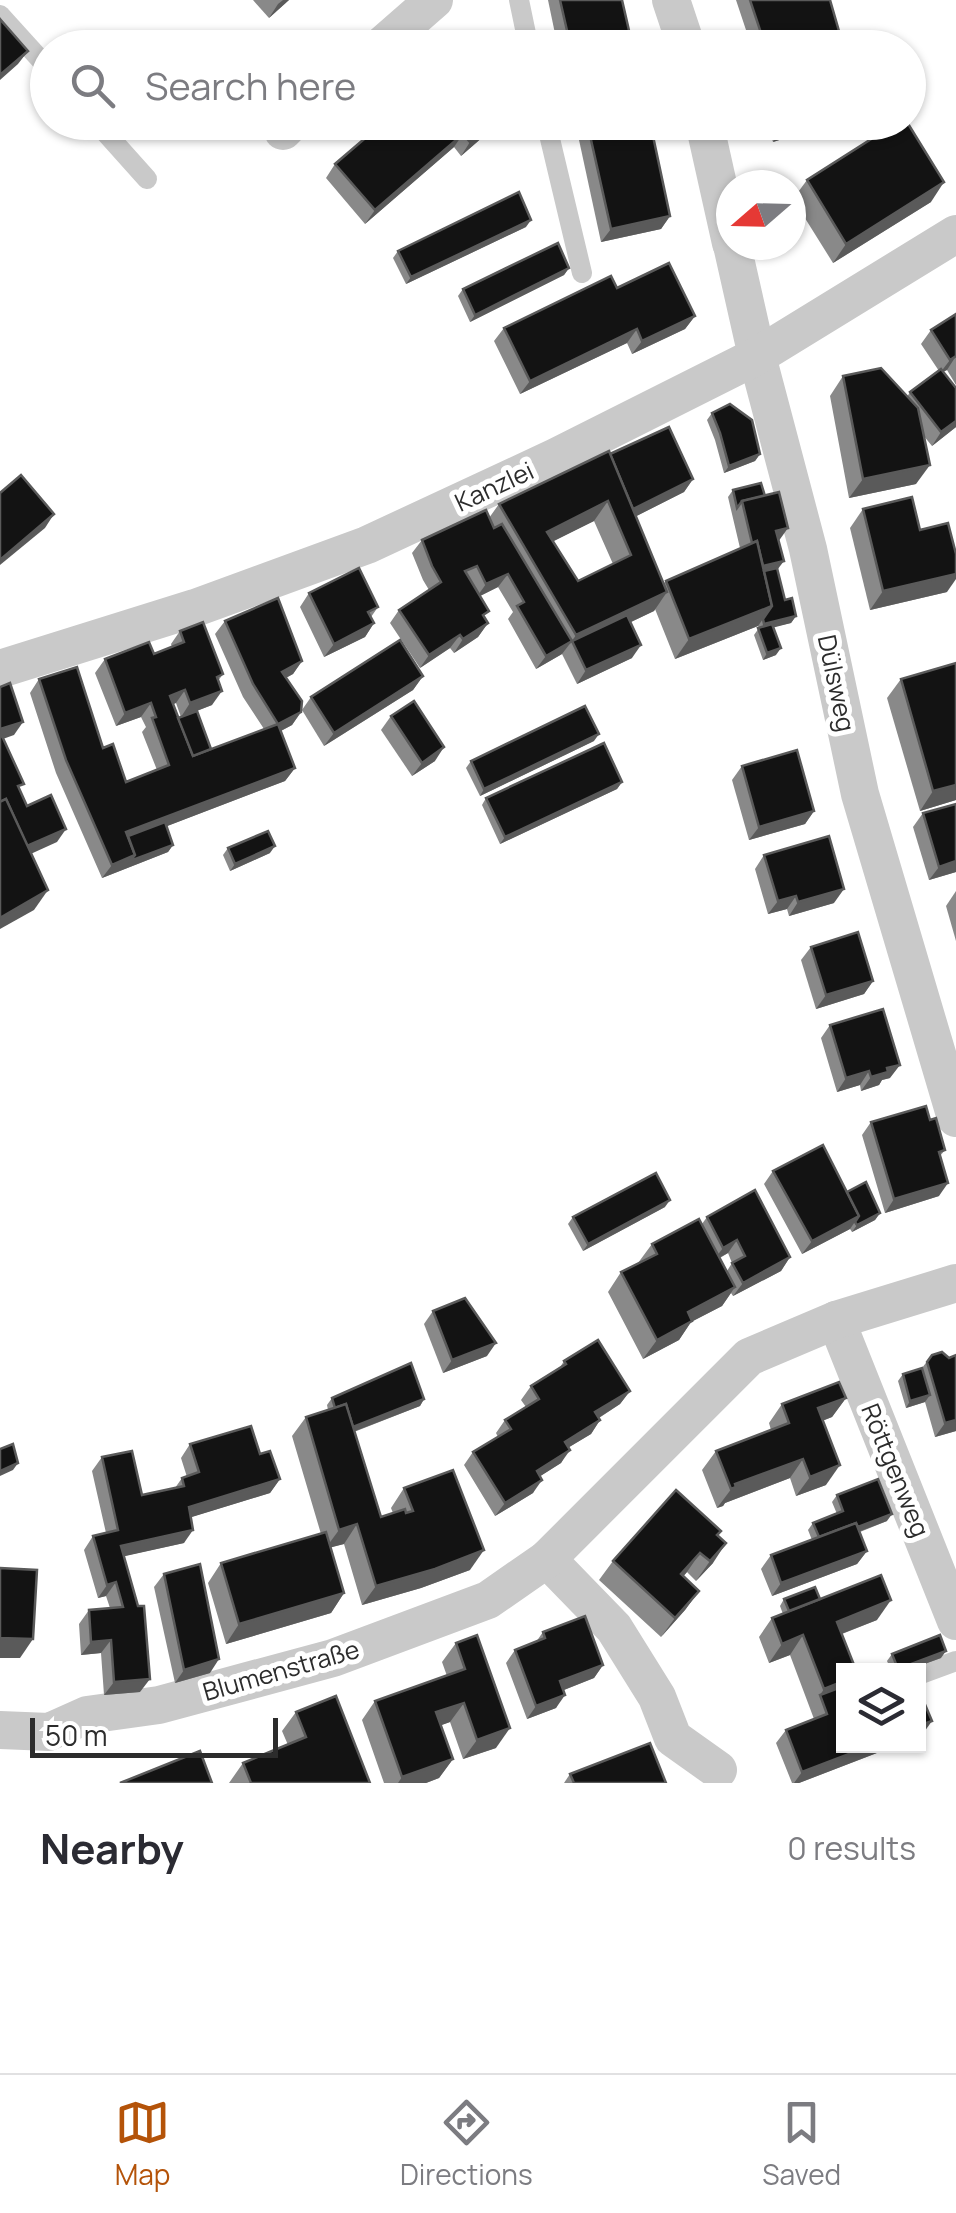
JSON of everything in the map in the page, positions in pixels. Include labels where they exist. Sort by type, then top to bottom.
[{"type":"street","points":[[400,30],[434,0]]},
{"type":"street","points":[[671,0],[681,30]]},
{"type":"street","name":"Dülsweg","points":[[708,140],[716,176]]},
{"type":"street","name":"Kanzlei","points":[[0,668],[195,608],[366,546],[757,356],[956,234]]},
{"type":"street","name":"Dülsweg","points":[[735,260],[808,549],[860,794],[956,1118]]},
{"type":"street","name":"Blumenstraße","points":[[0,1730],[49,1732],[87,1715],[155,1706],[333,1658],[488,1600],[547,1559],[749,1357],[836,1320],[956,1283]]},
{"type":"street","name":"Röttgenweg","points":[[836,1320],[956,1621]]},
{"type":"street","points":[[547,1559],[614,1628],[657,1697],[673,1738],[718,1770]]},
{"type":"lane","points":[[518,0],[525,30]]},
{"type":"lane","points":[[0,15],[30,48]]},
{"type":"lane","points":[[112,140],[147,178]]},
{"type":"lane","points":[[550,140],[582,273]]},
{"type":"lane","points":[[926,1672],[956,1661]]},
{"type":"building","points":[[560,0],[622,0],[629,30],[567,30]]},
{"type":"building","points":[[750,0],[830,0],[839,30],[760,30]]},
{"type":"building","points":[[0,19],[28,51],[0,75]]},
{"type":"building","points":[[363,140],[456,140],[375,210],[335,164]]},
{"type":"building","points":[[591,140],[654,140],[670,216],[611,229]]},
{"type":"building","points":[[870,140],[918,140],[944,182],[846,244],[807,180]]},
{"type":"building","points":[[519,192],[531,220],[411,277],[398,251]]},
{"type":"building","points":[[558,243],[569,268],[475,315],[463,289]]},
{"type":"building","points":[[669,263],[695,316],[642,341],[637,329],[530,381],[504,328],[611,276],[617,288]]},
{"type":"building","points":[[956,314],[956,356],[950,360],[931,330]]},
{"type":"building","points":[[881,368],[918,408],[930,465],[863,479],[843,376]]},
{"type":"building","points":[[941,369],[956,388],[956,421],[941,432],[910,392]]},
{"type":"building","points":[[730,404],[752,420],[760,454],[729,466],[712,413]]},
{"type":"building","points":[[669,427],[693,479],[633,509],[610,454]]},
{"type":"building","points":[[609,451],[667,592],[576,635],[499,504]],"holes":[[[608,501],[631,555],[578,581],[547,532]]]},
{"type":"building","points":[[21,475],[54,514],[0,560],[0,493]]},
{"type":"building","points":[[761,483],[765,496],[742,501],[737,508],[733,490]]},
{"type":"building","points":[[779,492],[788,528],[776,531],[784,561],[763,566],[757,541],[752,543],[742,501]]},
{"type":"building","points":[[912,497],[920,530],[948,523],[956,554],[956,574],[883,591],[863,509]]},
{"type":"building","points":[[486,510],[494,528],[502,524],[572,641],[546,656],[517,606],[524,602],[508,574],[486,584],[477,566],[465,571],[489,611],[483,615],[488,623],[429,655],[399,610],[441,582],[422,540]]},
{"type":"building","points":[[757,541],[772,606],[689,639],[666,581]]},
{"type":"building","points":[[359,568],[378,607],[368,612],[374,623],[334,644],[309,593]]},
{"type":"building","points":[[777,568],[785,600],[792,598],[796,616],[764,624],[772,606],[764,571]]},
{"type":"building","points":[[278,598],[302,661],[282,672],[302,701],[301,712],[278,724],[253,684],[225,621]]},
{"type":"building","points":[[627,615],[641,645],[586,670],[572,641]]},
{"type":"building","points":[[203,622],[223,674],[217,677],[222,691],[190,703],[185,690],[170,696],[193,756],[278,724],[295,768],[126,832],[135,855],[112,865],[66,760],[39,679],[77,667],[103,748],[113,744],[126,782],[169,765],[152,718],[156,717],[151,703],[125,713],[105,659],[149,642],[154,654],[184,642],[180,631]]},
{"type":"building","points":[[772,624],[781,648],[767,653],[758,628]]},
{"type":"building","points":[[400,640],[423,676],[334,733],[311,697]]},
{"type":"building","points":[[956,663],[956,785],[933,791],[901,679]]},
{"type":"building","points":[[10,683],[23,722],[0,729],[0,687]]},
{"type":"building","points":[[414,701],[444,747],[422,763],[391,716]]},
{"type":"building","points":[[585,706],[599,734],[484,789],[471,761]]},
{"type":"building","points":[[197,711],[211,749],[193,756],[178,718]]},
{"type":"building","points":[[2,736],[24,784],[18,786],[27,806],[51,795],[66,829],[27,846],[6,799],[0,802]]},
{"type":"building","points":[[604,743],[622,782],[505,837],[486,798]]},
{"type":"building","points":[[797,750],[814,811],[759,827],[742,766]]},
{"type":"building","points":[[6,799],[48,890],[0,918],[0,802]]},
{"type":"building","points":[[956,804],[956,861],[939,867],[923,813]]},
{"type":"building","points":[[165,822],[173,845],[130,861],[135,855],[128,836]]},
{"type":"building","points":[[268,831],[275,846],[235,864],[228,848]]},
{"type":"building","points":[[829,836],[844,889],[798,902],[796,896],[778,901],[764,855]]},
{"type":"building","points":[[858,932],[873,981],[826,995],[811,947]]},
{"type":"building","points":[[883,1009],[900,1065],[871,1077],[869,1071],[846,1078],[830,1025]]},
{"type":"building","points":[[926,1106],[930,1120],[936,1118],[945,1150],[939,1152],[948,1183],[894,1199],[871,1122]]},
{"type":"building","points":[[823,1145],[859,1216],[812,1241],[773,1171]]},
{"type":"building","points":[[656,1173],[670,1200],[588,1244],[573,1217]]},
{"type":"building","points":[[866,1182],[880,1213],[857,1225],[859,1216],[847,1192]]},
{"type":"building","points":[[755,1190],[790,1257],[743,1283],[732,1263],[745,1256],[737,1240],[723,1248],[707,1217]]},
{"type":"building","points":[[699,1219],[735,1287],[688,1312],[692,1321],[657,1340],[621,1272],[657,1254],[652,1244]]},
{"type":"building","points":[[465,1298],[496,1343],[452,1360],[433,1311]]},
{"type":"building","points":[[598,1340],[630,1391],[595,1412],[600,1420],[565,1442],[570,1450],[537,1471],[542,1480],[505,1503],[473,1452],[511,1429],[505,1420],[539,1399],[531,1386]]},
{"type":"building","points":[[942,1352],[949,1358],[956,1355],[956,1420],[945,1423],[927,1362],[932,1355]]},
{"type":"building","points":[[411,1363],[424,1399],[353,1427],[346,1404],[335,1408],[332,1398]]},
{"type":"building","points":[[922,1368],[930,1395],[910,1401],[903,1374]]},
{"type":"building","points":[[839,1382],[846,1398],[818,1408],[840,1465],[810,1477],[803,1459],[735,1484],[731,1489],[716,1451],[789,1423],[782,1404]]},
{"type":"building","points":[[346,1404],[381,1517],[405,1509],[406,1513],[413,1511],[404,1488],[453,1470],[484,1550],[376,1586],[357,1524],[339,1530],[306,1417]]},
{"type":"building","points":[[251,1426],[260,1454],[270,1451],[280,1479],[189,1507],[193,1530],[121,1546],[138,1606],[144,1606],[150,1679],[114,1682],[111,1640],[91,1642],[89,1610],[123,1607],[116,1582],[107,1585],[93,1536],[118,1530],[102,1457],[132,1451],[142,1495],[184,1486],[182,1478],[199,1472],[190,1444]]},
{"type":"building","points":[[13,1444],[18,1463],[0,1471],[0,1449]]},
{"type":"building","points":[[878,1479],[892,1514],[819,1537],[813,1523],[843,1511],[837,1495]]},
{"type":"building","points":[[676,1490],[721,1531],[717,1535],[726,1543],[710,1561],[700,1553],[681,1574],[699,1591],[675,1618],[613,1561]]},
{"type":"building","points":[[856,1523],[867,1551],[781,1583],[771,1555]]},
{"type":"building","points":[[326,1532],[344,1593],[239,1624],[221,1563]]},
{"type":"building","points":[[200,1564],[219,1659],[184,1670],[164,1574]]},
{"type":"building","points":[[0,1568],[37,1570],[33,1639],[0,1638]]},
{"type":"building","points":[[881,1575],[891,1600],[837,1622],[853,1663],[836,1663],[836,1684],[824,1689],[803,1635],[782,1644],[772,1618]]},
{"type":"building","points":[[815,1587],[820,1599],[789,1611],[784,1599]]},
{"type":"building","points":[[585,1616],[603,1665],[560,1681],[565,1695],[536,1706],[515,1650],[545,1638],[543,1632]]},
{"type":"building","points":[[477,1635],[510,1728],[477,1740],[464,1703],[436,1712],[453,1759],[402,1777],[375,1701],[465,1669],[456,1643]]},
{"type":"building","points":[[940,1635],[946,1651],[914,1663],[896,1663],[892,1654]]},
{"type":"building","points":[[836,1689],[836,1753],[852,1753],[802,1772],[786,1730],[827,1714],[820,1695]]},
{"type":"building","points":[[336,1696],[370,1783],[251,1783],[243,1763],[306,1737],[296,1712]]},
{"type":"building","points":[[650,1743],[666,1783],[574,1783],[570,1774]]},
{"type":"building","points":[[200,1751],[212,1783],[120,1783]]}]
